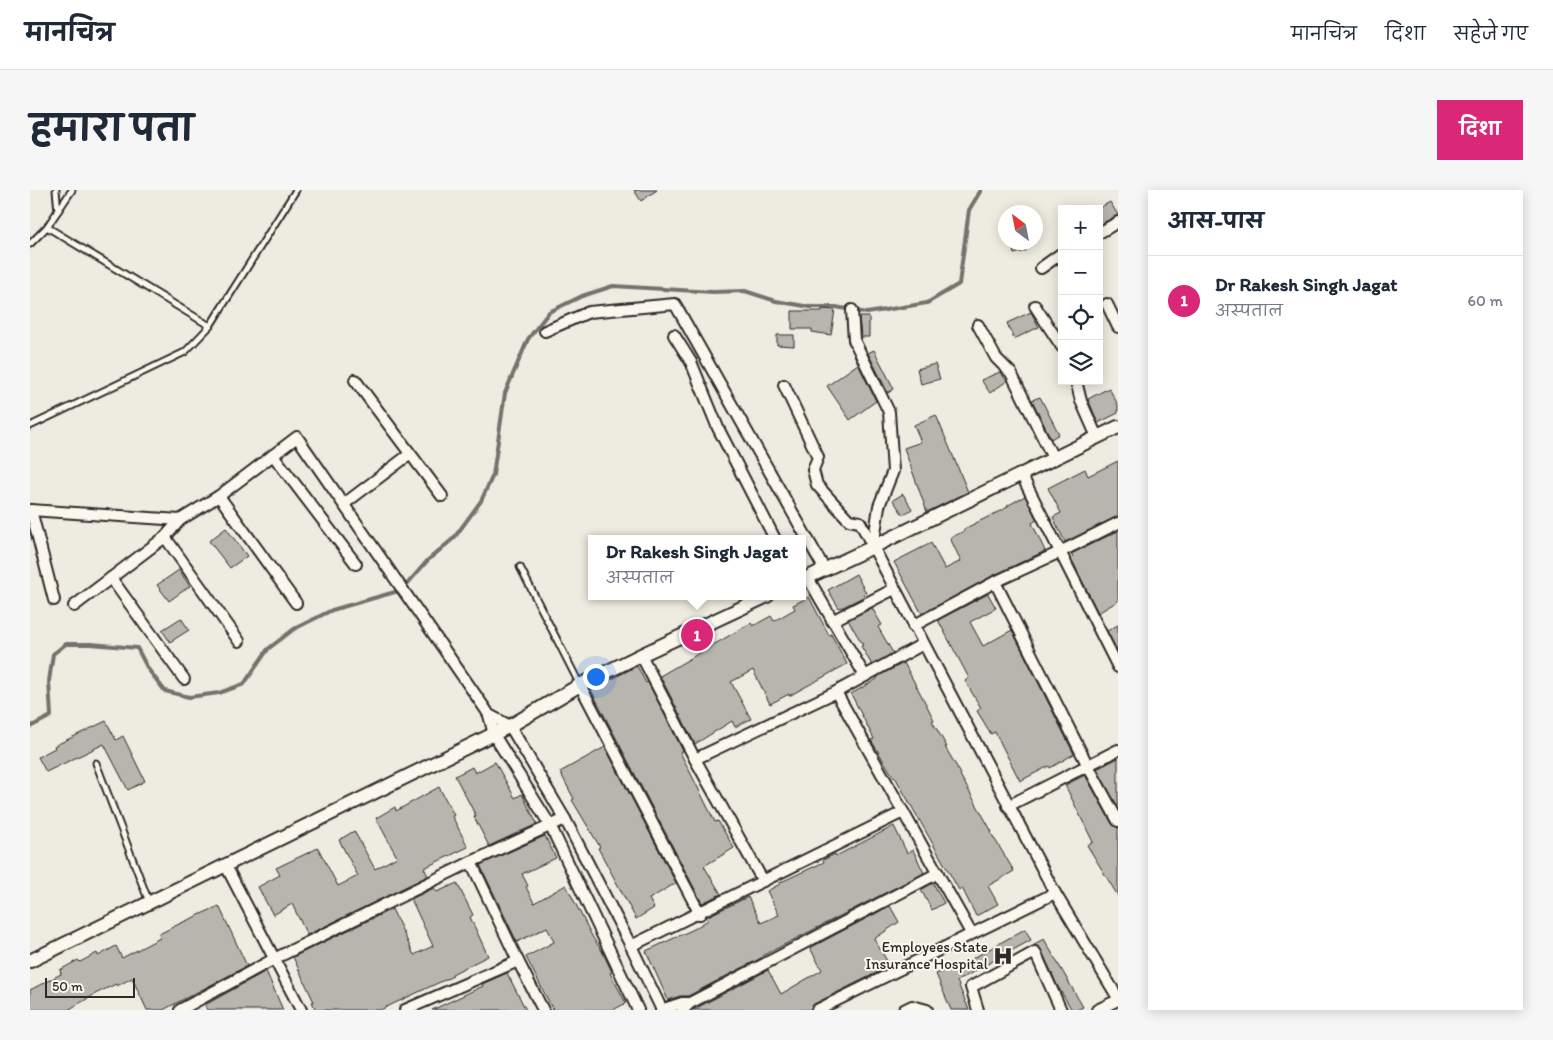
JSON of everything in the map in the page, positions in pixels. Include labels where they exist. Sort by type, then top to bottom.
[{"type":"street","points":[[1103,231],[1118,222]]},
{"type":"street","points":[[1041,268],[1058,256]]},
{"type":"street","points":[[546,331],[589,312],[675,304],[804,535]]},
{"type":"street","points":[[1107,304],[1118,327]]},
{"type":"street","points":[[1035,306],[1058,341]]},
{"type":"street","points":[[852,310],[854,340],[889,412],[893,471],[879,506],[873,547]]},
{"type":"street","points":[[978,325],[996,358],[1011,373],[1052,458]]},
{"type":"street","points":[[674,335],[691,362],[718,428],[773,535]]},
{"type":"street","points":[[355,380],[442,496]]},
{"type":"street","points":[[784,385],[818,457],[812,470],[817,485],[849,520],[860,522],[1055,893],[1118,999],[1097,1010]]},
{"type":"street","points":[[1077,385],[1081,401],[1097,437]]},
{"type":"street","points":[[806,579],[1118,426]]},
{"type":"street","points":[[74,606],[165,537],[180,520],[219,496],[297,437],[489,715],[494,735],[550,826],[638,1010]]},
{"type":"street","points":[[344,504],[410,454]]},
{"type":"street","points":[[273,455],[356,564]]},
{"type":"street","points":[[1021,474],[1118,667]]},
{"type":"street","points":[[219,496],[296,602]]},
{"type":"street","points":[[54,600],[30,510],[180,520]]},
{"type":"street","points":[[913,626],[994,582],[1118,523]]},
{"type":"street","points":[[165,537],[239,641]]},
{"type":"street","points":[[806,538],[824,570]]},
{"type":"street","points":[[111,578],[184,679]]},
{"type":"street","points":[[806,581],[865,676]]},
{"type":"street","points":[[994,582],[1118,821]]},
{"type":"street","points":[[832,621],[894,589]]},
{"type":"street","points":[[30,961],[494,735],[580,685],[758,600]]},
{"type":"street","points":[[695,759],[836,692],[923,644]]},
{"type":"street","points":[[641,655],[695,759],[763,881]]},
{"type":"street","points":[[580,685],[700,914]]},
{"type":"street","points":[[836,692],[971,933]]},
{"type":"street","points":[[489,715],[510,726],[565,820],[662,1010],[686,1006],[938,873]]},
{"type":"street","points":[[1008,806],[1118,750]]},
{"type":"street","points":[[631,946],[700,914],[903,812]]},
{"type":"street","points":[[186,1009],[276,958],[471,862],[565,820]]},
{"type":"street","points":[[471,862],[543,1010]]},
{"type":"street","points":[[226,866],[276,958],[301,1010]]},
{"type":"street","points":[[817,1010],[1055,893]]},
{"type":"street","points":[[978,1010],[971,987],[1035,952],[1061,1010]]},
{"type":"street","points":[[405,1010],[518,960]]},
{"type":"street","points":[[904,1010],[912,1006],[927,1010]]},
{"type":"lane","points":[[56,190],[58,211]]},
{"type":"lane","points":[[30,244],[47,227],[72,190]]},
{"type":"lane","points":[[30,426],[185,352],[210,326],[296,190]]},
{"type":"lane","points":[[47,227],[210,326]]},
{"type":"lane","points":[[520,567],[580,685]]},
{"type":"lane","points":[[96,763],[150,903]]},
{"type":"building","points":[[634,190],[657,190],[641,201]]},
{"type":"building","points":[[1110,202],[1118,215],[1103,223],[1103,206]]},
{"type":"building","points":[[1013,250],[1026,250],[1026,251],[1014,254]]},
{"type":"building","points":[[822,309],[835,310],[831,335],[812,332],[812,329],[792,329],[792,311],[822,311]]},
{"type":"building","points":[[1031,312],[1039,327],[1014,339],[1007,323]]},
{"type":"building","points":[[859,317],[869,317],[869,337],[861,337]]},
{"type":"building","points":[[777,335],[794,335],[794,346],[777,345]]},
{"type":"building","points":[[874,350],[894,389],[888,393],[868,353]]},
{"type":"building","points":[[858,364],[876,401],[850,420],[827,386]]},
{"type":"building","points":[[935,364],[940,379],[921,384],[917,369]]},
{"type":"building","points":[[1000,372],[1007,381],[990,393],[981,380]]},
{"type":"building","points":[[1109,388],[1118,405],[1118,413],[1098,423],[1088,399]]},
{"type":"building","points":[[1040,397],[1059,434],[1051,439],[1032,400]]},
{"type":"building","points":[[936,415],[968,492],[927,512],[904,448],[921,442],[914,425]]},
{"type":"building","points":[[1118,461],[1118,516],[1065,542],[1053,517],[1061,513],[1048,488],[1085,469],[1088,476]]},
{"type":"building","points":[[903,494],[912,509],[903,515],[893,500]]},
{"type":"building","points":[[1025,496],[1037,520],[1032,523],[1045,551],[992,576],[922,614],[894,562],[931,543],[945,569],[961,561],[950,538]]},
{"type":"building","points":[[226,528],[247,556],[230,568],[209,541]]},
{"type":"building","points":[[1118,531],[1118,601],[1098,613],[1071,558],[1073,556],[1071,554]]},
{"type":"building","points":[[179,570],[190,586],[169,601],[157,585]]},
{"type":"building","points":[[856,574],[866,593],[863,594],[865,596],[839,608],[828,590]]},
{"type":"building","points":[[988,594],[996,608],[970,622],[983,646],[1012,630],[1074,754],[1050,768],[1049,766],[1020,781],[995,732],[991,734],[977,711],[981,708],[965,681],[969,678],[938,620]]},
{"type":"building","points":[[809,597],[847,664],[789,696],[789,694],[770,704],[753,670],[731,682],[751,719],[735,727],[732,721],[695,744],[660,676],[751,623],[753,626],[771,616],[774,621],[795,609],[793,605]]},
{"type":"building","points":[[872,608],[882,625],[878,627],[893,653],[872,665],[848,620]]},
{"type":"building","points":[[181,618],[189,630],[170,642],[162,630]]},
{"type":"building","points":[[1118,625],[1118,652],[1107,631]]},
{"type":"building","points":[[904,663],[934,720],[932,721],[947,747],[945,747],[991,833],[1014,871],[988,886],[998,904],[976,916],[962,888],[959,890],[895,777],[871,740],[874,739],[851,694],[877,679],[878,676]]},
{"type":"building","points":[[637,666],[646,683],[648,682],[683,751],[680,752],[715,822],[718,821],[734,848],[704,866],[721,894],[702,903],[591,690]]},
{"type":"building","points":[[106,721],[116,740],[123,736],[145,781],[128,790],[104,744],[46,772],[38,757],[55,748],[54,746]]},
{"type":"building","points":[[605,747],[676,883],[649,899],[654,908],[636,919],[598,848],[600,847],[572,800],[574,799],[560,772]]},
{"type":"building","points":[[1118,758],[1118,807],[1097,769]]},
{"type":"building","points":[[495,762],[515,798],[522,794],[537,824],[489,846],[455,776],[472,767],[475,773]]},
{"type":"building","points":[[1085,775],[1112,824],[1118,828],[1118,896],[1087,845],[1093,842],[1065,785]]},
{"type":"building","points":[[439,787],[468,847],[424,868],[428,876],[307,935],[292,904],[273,915],[258,887],[280,875],[276,868],[318,848],[338,886],[358,876],[339,840],[354,831],[375,869],[397,857],[376,818],[395,807],[396,811]]},
{"type":"building","points":[[894,826],[907,853],[913,850],[924,873],[688,996],[680,996],[668,1000],[646,951],[694,929],[708,920],[706,917],[748,897],[761,923],[779,915],[767,891],[779,883],[824,862],[823,860],[835,854],[836,856]]},
{"type":"building","points":[[545,836],[556,858],[522,874],[528,886],[526,887],[534,903],[566,885],[593,938],[602,951],[612,972],[610,973],[626,1003],[613,1010],[553,1010],[526,957],[554,942],[547,927],[517,942],[480,865]]},
{"type":"building","points":[[457,883],[473,915],[470,917],[488,956],[452,974],[453,976],[380,1010],[316,1010],[293,957],[392,909],[414,955],[433,946],[411,899],[434,888],[437,892]]},
{"type":"building","points":[[933,883],[944,903],[932,910],[921,890]]},
{"type":"building","points":[[219,906],[247,966],[163,1010],[147,1010],[132,978],[97,993],[68,1010],[30,1010],[30,990],[61,974],[60,970],[78,960],[80,962],[97,953],[98,956],[116,946],[122,958],[160,938],[159,934]]},
{"type":"building","points":[[890,906],[899,922],[874,939],[890,966],[814,1004],[810,1010],[693,1010],[768,970],[781,994],[822,970],[810,948]]},
{"type":"building","points":[[1025,929],[1031,940],[957,981],[969,1010],[951,1010],[936,974],[951,968],[952,970]]},
{"type":"building","points":[[1044,939],[1083,1007],[1072,1010],[1057,985],[1041,949],[1034,944]]},
{"type":"building","points":[[266,971],[283,1010],[207,1010],[205,1005]]},
{"type":"building","points":[[507,973],[526,1010],[432,1010],[483,986],[482,984]]},
{"type":"waterway","points":[[30,727],[51,716],[49,681],[53,654],[66,644],[137,648],[148,669],[165,691],[189,697],[219,693],[244,684],[268,649],[294,629],[332,610],[402,590],[428,560],[454,538],[481,501],[493,475],[505,393],[528,339],[549,312],[582,296],[613,286],[713,292],[745,291],[776,301],[810,307],[836,307],[867,313],[927,303],[959,284],[969,210],[981,190]]},
{"type":"place","name":"Dr Rakesh Singh Jagat","points":[[697,635]]},
{"type":"place","name":"Employees State Insurance Hospital","points":[[1003,956]]}]
